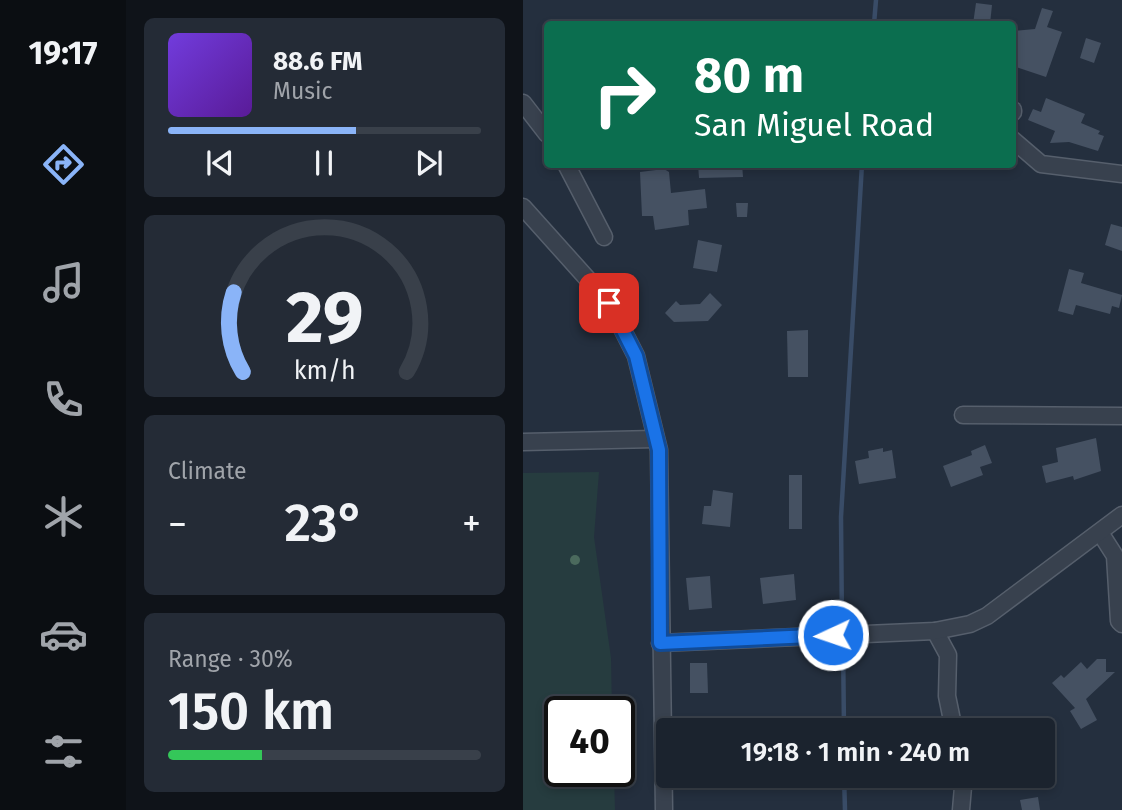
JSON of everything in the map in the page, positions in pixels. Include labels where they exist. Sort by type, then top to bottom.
[{"type":"street","points":[[523,103],[544,130]]},
{"type":"street","points":[[1016,142],[1042,163],[1122,174]]},
{"type":"street","points":[[568,168],[604,237]]},
{"type":"street","points":[[523,207],[609,303],[636,356],[659,450],[664,810]]},
{"type":"street","points":[[963,415],[1122,416]]},
{"type":"street","points":[[523,442],[655,439]]},
{"type":"street","points":[[660,643],[935,631],[970,624],[987,616],[1101,534],[1122,515]]},
{"type":"street","points":[[1101,534],[1115,556],[1121,615]]},
{"type":"street","points":[[935,631],[948,655],[947,696],[952,718]]},
{"type":"street","points":[[961,810],[963,788]]},
{"type":"green space","points":[[599,472],[594,537],[611,658],[612,696],[544,696],[544,787],[614,787],[615,810],[523,810],[523,473]]},
{"type":"building","points":[[976,3],[992,5],[990,21],[973,21]]},
{"type":"building","points":[[1042,8],[1053,11],[1047,27],[1062,32],[1046,77],[1016,67],[1016,31],[1035,29]]},
{"type":"building","points":[[1086,38],[1101,43],[1094,63],[1080,58]]},
{"type":"building","points":[[1046,98],[1085,114],[1081,123],[1100,131],[1098,134],[1104,136],[1098,151],[1069,142],[1050,143],[1055,131],[1028,120],[1033,109],[1041,112]]},
{"type":"building","points":[[698,168],[742,168],[743,177],[699,178]]},
{"type":"building","points":[[664,169],[669,172],[671,193],[705,189],[707,208],[688,210],[689,225],[655,230],[653,216],[642,216],[640,172]]},
{"type":"building","points":[[736,203],[748,203],[747,217],[737,217]]},
{"type":"building","points":[[1111,224],[1122,227],[1122,251],[1105,245]]},
{"type":"building","points":[[698,240],[722,245],[717,272],[693,268]]},
{"type":"building","points":[[1069,269],[1084,273],[1081,283],[1122,295],[1119,308],[1112,306],[1110,314],[1076,305],[1073,315],[1058,311]]},
{"type":"building","points":[[710,293],[722,305],[708,321],[674,322],[665,313],[676,301],[680,305],[700,304]]},
{"type":"building","points":[[808,330],[808,377],[788,377],[787,331]]},
{"type":"building","points":[[1096,438],[1101,471],[1074,480],[1073,476],[1046,483],[1042,466],[1058,462],[1056,448]]},
{"type":"building","points":[[985,445],[992,463],[980,467],[983,475],[951,487],[943,466],[972,455],[971,451]]},
{"type":"building","points":[[883,448],[883,452],[892,450],[896,478],[859,484],[855,461],[869,458],[868,451]]},
{"type":"building","points":[[789,475],[802,475],[802,529],[789,529]]},
{"type":"building","points":[[713,490],[733,493],[730,527],[702,524],[704,506],[711,506]]},
{"type":"building","points":[[794,574],[796,600],[763,604],[760,578]]},
{"type":"building","points":[[710,576],[712,608],[689,610],[686,578]]},
{"type":"building","points":[[1097,659],[1106,659],[1106,672],[1115,672],[1086,699],[1097,720],[1081,729],[1070,711],[1075,708],[1052,683],[1061,675],[1064,678],[1081,662],[1087,669]]},
{"type":"building","points":[[690,663],[707,663],[708,693],[690,693]]},
{"type":"building","points":[[1038,797],[1040,810],[1022,810],[1020,800]]},
{"type":"waterway","points":[[874,21],[876,0]]},
{"type":"waterway","points":[[842,631],[841,517],[862,168]]},
{"type":"waterway","points":[[843,640],[844,718]]},
{"type":"waterway","points":[[844,788],[845,810]]},
{"type":"route","points":[[609,303],[636,356],[659,450],[660,643],[833,635]]}]
